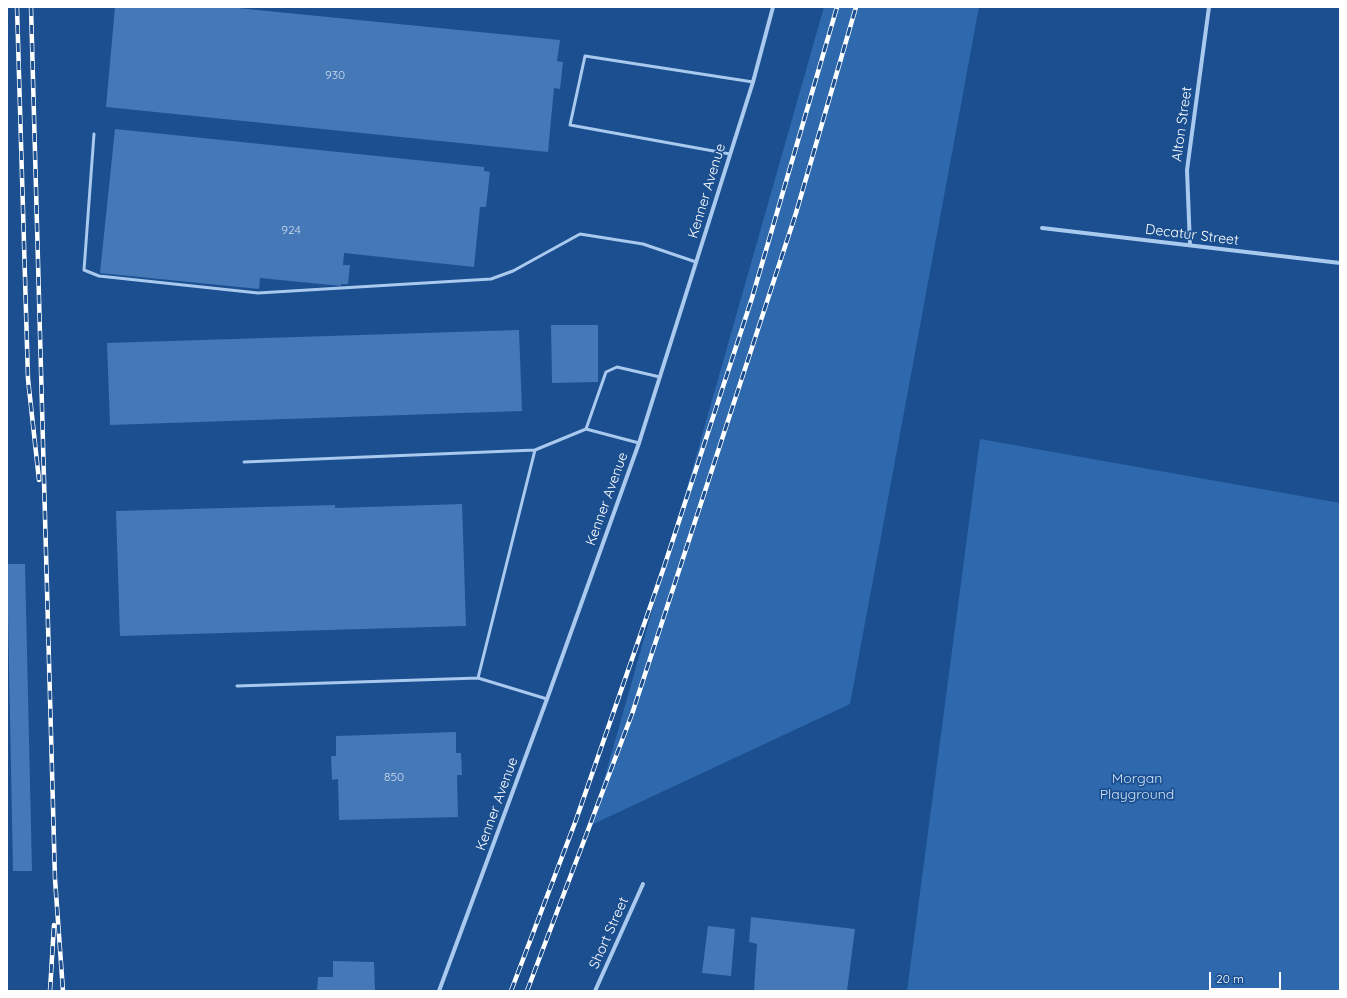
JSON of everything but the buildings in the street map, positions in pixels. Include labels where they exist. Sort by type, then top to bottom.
[{"type":"street","name":"Kenner Avenue","points":[[439,991],[548,699],[639,443],[753,82],[774,7]]},
{"type":"street","name":"Alton Street","points":[[1190,245],[1187,170],[1209,7]]},
{"type":"street","name":"Decatur Street","points":[[1042,228],[1340,263]]},
{"type":"street","name":"Short Street","points":[[595,991],[643,884]]},
{"type":"lane","points":[[730,154],[570,125],[585,56],[753,82]]},
{"type":"lane","points":[[94,134],[84,270],[99,276],[258,293],[483,280],[491,279],[513,271],[580,234],[643,244],[696,262]]},
{"type":"lane","points":[[586,429],[606,372],[617,367],[660,377]]},
{"type":"lane","points":[[244,462],[535,450],[586,429],[639,443]]},
{"type":"lane","points":[[478,678],[535,450]]},
{"type":"lane","points":[[237,686],[478,678],[548,699]]},
{"type":"green space","points":[[824,7],[979,7],[850,704],[591,825]]},
{"type":"green space","name":"Morgan Playground","points":[[980,439],[1340,503],[1340,991],[907,991]]},
{"type":"railway","points":[[17,7],[28,379],[39,480]]},
{"type":"railway","points":[[31,7],[55,879],[63,991]]},
{"type":"railway","points":[[511,991],[576,820],[664,567],[752,298],[837,7]]},
{"type":"railway","points":[[527,991],[632,714],[796,213],[856,7]]},
{"type":"railway","points":[[50,991],[54,925]]}]
